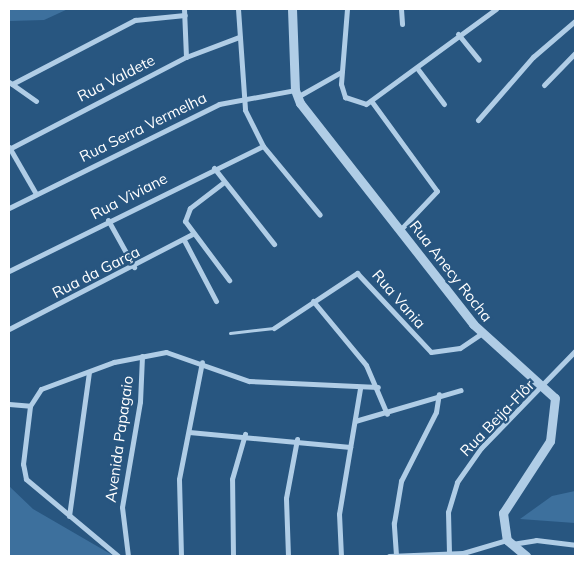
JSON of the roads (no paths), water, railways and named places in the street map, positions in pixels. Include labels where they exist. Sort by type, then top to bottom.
[{"type":"street","points":[[238,9],[242,97],[263,146],[320,215]]},
{"type":"street","points":[[292,9],[296,94],[341,72]]},
{"type":"street","points":[[347,9],[347,47],[341,72],[345,97],[366,104],[372,102],[417,68],[458,34],[496,9]]},
{"type":"street","points":[[401,9],[402,24]]},
{"type":"street","points":[[10,83],[135,20],[185,12],[186,57]]},
{"type":"street","points":[[478,120],[532,58],[575,21]]},
{"type":"street","points":[[458,34],[478,60]]},
{"type":"street","name":"Rua Valdete","points":[[10,148],[186,57],[239,37]]},
{"type":"street","points":[[544,85],[575,53]]},
{"type":"street","points":[[417,68],[444,104]]},
{"type":"street","points":[[10,83],[36,100]]},
{"type":"street","name":"Rua Serra Vermelha","points":[[9,208],[206,110],[242,97],[296,94]]},
{"type":"street","name":"Rua Anecy Rocha","points":[[296,94],[482,334],[545,385],[557,405],[554,430],[536,468],[504,507],[502,520],[509,542]]},
{"type":"street","points":[[372,102],[437,194],[400,230]]},
{"type":"street","name":"Rua Viviane","points":[[9,271],[108,220],[263,146]]},
{"type":"street","points":[[10,148],[36,194]]},
{"type":"street","points":[[214,168],[274,244]]},
{"type":"street","points":[[224,182],[187,212],[186,225],[228,280]]},
{"type":"street","points":[[108,220],[134,267]]},
{"type":"street","name":"Rua da Garça","points":[[9,329],[134,267],[192,234]]},
{"type":"street","points":[[184,240],[216,301]]},
{"type":"street","name":"Rua Vania","points":[[274,328],[313,300],[358,273],[431,352],[460,348],[482,334]]},
{"type":"street","points":[[313,300],[366,365],[378,387],[387,414]]},
{"type":"street","name":"Rua Beija-Flôr","points":[[449,553],[448,512],[457,482],[481,448],[545,385],[575,351]]},
{"type":"street","points":[[118,556],[26,479],[30,406],[33,397],[46,387],[142,356],[166,352],[202,362],[219,374],[249,381],[360,388],[378,387]]},
{"type":"street","name":"Avenida Papagaio","points":[[128,556],[122,506],[140,402],[142,356]]},
{"type":"street","points":[[181,556],[178,495],[202,362]]},
{"type":"street","points":[[69,516],[89,372]]},
{"type":"street","points":[[341,556],[339,514],[360,388]]},
{"type":"street","points":[[355,422],[387,414],[439,394],[461,390]]},
{"type":"street","points":[[396,556],[394,523],[401,480],[436,412],[439,394]]},
{"type":"street","points":[[9,404],[30,406]]},
{"type":"street","points":[[189,432],[245,434],[350,447]]},
{"type":"street","points":[[232,556],[232,479],[245,434]]},
{"type":"street","points":[[288,556],[286,498],[297,439]]},
{"type":"street","points":[[389,556],[449,553],[464,555],[509,542],[536,540],[575,545]]},
{"type":"street","points":[[509,542],[526,556]]},
{"type":"lane","points":[[230,332],[274,328]]}]
